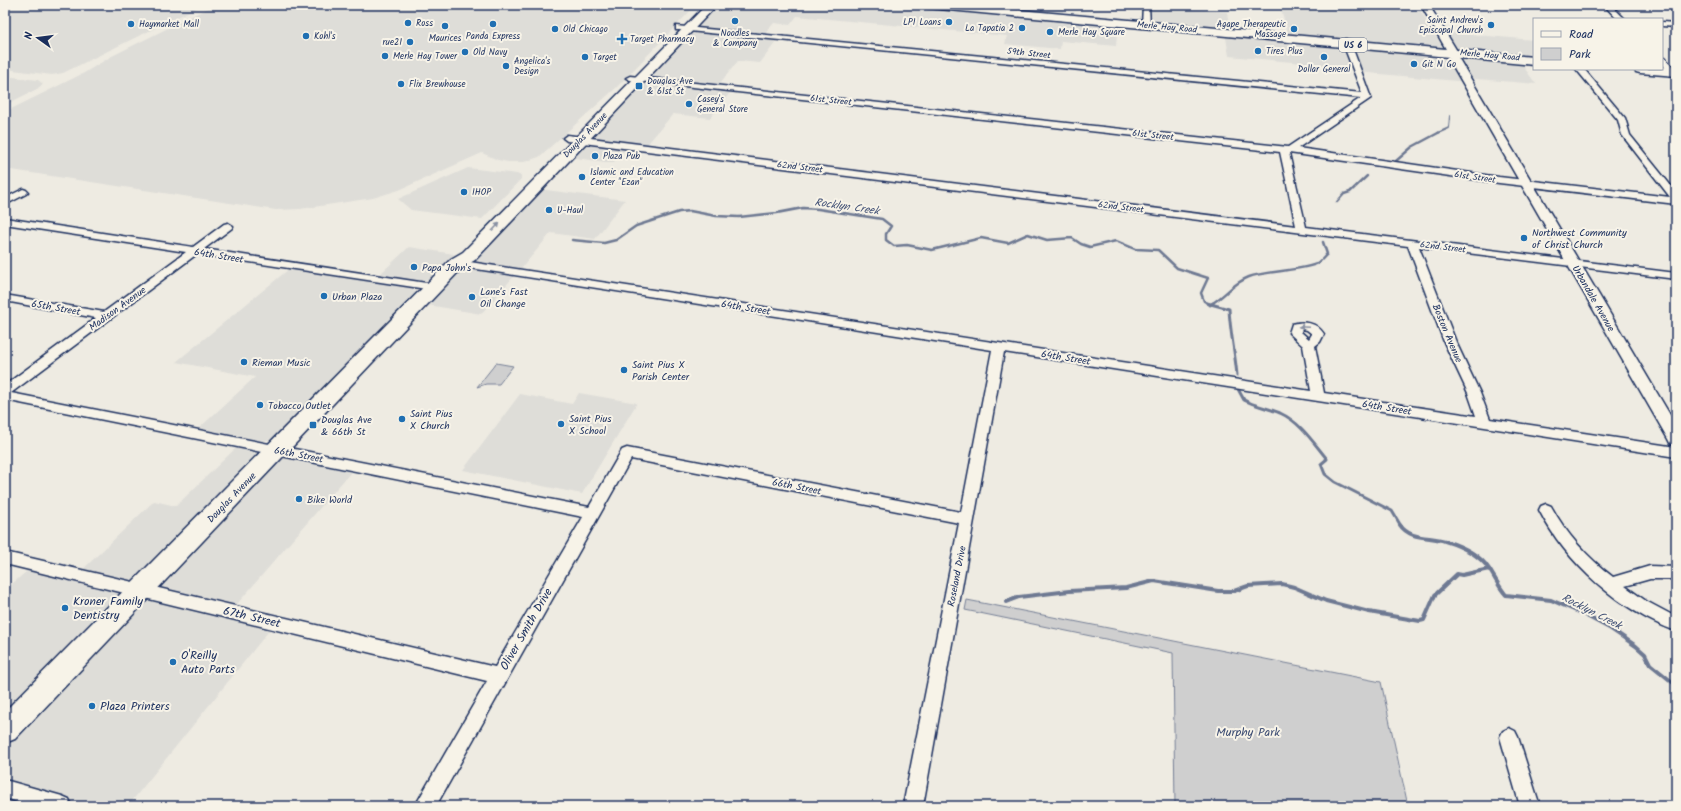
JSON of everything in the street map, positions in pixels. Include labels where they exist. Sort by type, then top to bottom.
[{"type":"main road","name":"Douglas Avenue","points":[[5,730],[433,287],[457,263],[469,256],[573,139],[635,79],[681,29],[699,5]]},
{"type":"main road","name":"Douglas Avenue","points":[[681,29],[712,5]]},
{"type":"main road","name":"Merle Hay Road","points":[[919,5],[1533,60]]},
{"type":"main road","points":[[1652,70],[1675,72]]},
{"type":"street","points":[[1146,5],[1146,25]]},
{"type":"street","name":"Urbandale Avenue","points":[[1417,5],[1449,52]]},
{"type":"street","name":"Urbandale Avenue","points":[[1425,5],[1449,52],[1676,438]]},
{"type":"street","points":[[1608,5],[1620,18]]},
{"type":"street","points":[[1663,24],[1676,25]]},
{"type":"street","name":"59th Street","points":[[681,29],[1367,96]]},
{"type":"street","points":[[1302,230],[1287,150],[1366,100],[1367,96],[1346,43]]},
{"type":"street","points":[[1663,61],[1675,72]]},
{"type":"street","points":[[1581,70],[1622,120],[1626,135],[1676,199]]},
{"type":"street","name":"61st Street","points":[[635,79],[1287,150],[1526,184],[1676,199]]},
{"type":"street","name":"62nd Street","points":[[573,139],[1676,276]]},
{"type":"street","points":[[5,202],[23,192]]},
{"type":"street","name":"64th Street","points":[[5,221],[433,287]]},
{"type":"street","name":"Madison Avenue","points":[[5,391],[228,226]]},
{"type":"street","name":"Boston Avenue","points":[[1412,243],[1450,342],[1486,422]]},
{"type":"street","name":"64th Street","points":[[457,263],[1676,452]]},
{"type":"street","name":"65th Street","points":[[5,298],[106,316]]},
{"type":"street","points":[[1308,345],[1318,396]]},
{"type":"street","name":"Roseland Drive","points":[[913,806],[999,346]]},
{"type":"street","name":"66th Street","points":[[5,396],[592,513]]},
{"type":"street","name":"66th Street","points":[[627,453],[967,519]]},
{"type":"street","name":"Oliver Smith Drive","points":[[425,806],[627,453]]},
{"type":"street","points":[[1546,510],[1555,529],[1568,544],[1611,585],[1633,602],[1676,624]]},
{"type":"street","name":"67th Street","points":[[5,558],[500,676]]},
{"type":"street","points":[[1611,585],[1642,573],[1656,571],[1676,573]]},
{"type":"street","points":[[1509,737],[1530,806]]},
{"type":"street","points":[[5,789],[62,806]]},
{"type":"shaded area","name":"Haymarket Mall","points":[[5,5],[202,5],[63,73],[52,75],[5,69]]},
{"type":"shaded area","points":[[214,5],[696,5],[617,87],[539,157],[524,162],[508,162],[498,160],[482,153],[399,190],[373,198],[300,209],[276,210],[5,169],[5,112],[84,73],[112,56]]},
{"type":"shaded area","points":[[712,5],[1064,5],[1062,17],[1118,22],[1116,46],[1061,41],[1060,49],[1005,44],[1007,36],[797,16],[790,25],[774,23],[763,36],[779,38],[760,63],[738,61],[716,88],[732,90],[710,118],[673,114],[644,148],[628,146],[613,163],[568,157]]},
{"type":"shaded area","points":[[1146,5],[1227,12],[1230,32],[1518,59],[1536,84],[1465,78],[1468,82],[1358,72],[1356,68],[1229,56],[1225,32],[1146,25]]},
{"type":"shaded area","points":[[1320,5],[1417,5],[1444,50],[1289,37],[1281,9],[1307,11],[1306,6],[1320,7]]},
{"type":"shaded area","points":[[1442,32],[1533,40],[1533,59],[1452,51]]},
{"type":"shaded area","points":[[5,76],[38,80],[43,84],[37,89],[5,105]]},
{"type":"shaded area","points":[[468,168],[517,174],[521,176],[521,179],[482,219],[411,210],[398,199]]},
{"type":"shaded area","points":[[538,189],[625,200],[595,239],[551,233],[520,270],[472,262]]},
{"type":"shaded area","points":[[409,247],[454,254],[432,278],[421,282],[378,276]]},
{"type":"shaded area","points":[[470,268],[515,275],[481,314],[428,305],[459,272]]},
{"type":"shaded area","points":[[289,269],[412,288],[416,293],[273,439],[258,442],[197,430],[255,377],[176,362]]},
{"type":"shaded area","name":"Saint Pius X School","points":[[579,393],[637,403],[582,494],[463,470],[520,394],[572,404]]},
{"type":"shaded area","points":[[241,443],[357,465],[231,611],[276,622],[128,806],[5,806],[5,590],[34,565],[77,575],[154,501],[176,506]]},
{"type":"green space","points":[[496,363],[513,366],[499,384],[486,384],[477,387]]},
{"type":"green space","name":"Murphy Park","points":[[967,600],[1381,682],[1408,806],[1175,806],[1173,653],[965,610]]},
{"type":"waterway","points":[[1439,133],[1449,128],[1450,116]]},
{"type":"waterway","points":[[1396,161],[1412,147],[1439,133]]},
{"type":"waterway","points":[[1337,202],[1344,194],[1350,192],[1367,176]]},
{"type":"waterway","name":"Rocklyn Creek","points":[[572,240],[604,243],[616,240],[636,226],[679,212],[690,211],[716,216],[739,217],[777,213],[803,208],[818,209],[882,219],[891,226],[886,234],[886,240],[894,246],[907,245],[932,250],[981,238],[1008,243],[1028,234],[1047,240],[1072,238],[1081,244],[1090,247],[1116,241],[1135,249],[1158,250],[1177,268],[1208,278],[1201,293],[1204,301],[1208,303]]},
{"type":"waterway","points":[[1211,304],[1238,283],[1249,277],[1305,267],[1318,263],[1327,254],[1323,242]]},
{"type":"waterway","name":"Rocklyn Creek","points":[[1211,304],[1229,309],[1237,375]]},
{"type":"waterway","name":"Rocklyn Creek","points":[[1238,389],[1244,400],[1280,413],[1300,427],[1327,459],[1321,464],[1325,474],[1335,482],[1392,511],[1401,526]]},
{"type":"waterway","name":"Rocklyn Creek","points":[[1400,525],[1409,533],[1421,537],[1439,539],[1464,548],[1481,559],[1489,569]]},
{"type":"waterway","points":[[1006,602],[1019,597],[1069,591],[1126,588],[1154,581],[1218,591],[1234,591],[1248,586],[1282,584],[1294,587],[1326,601],[1369,612],[1420,621],[1424,620],[1435,595],[1457,574],[1462,575],[1489,569]]},
{"type":"waterway","name":"Rocklyn Creek","points":[[1489,569],[1506,595],[1551,600],[1581,613],[1611,629],[1636,646],[1645,654],[1650,664],[1676,685]]},
{"type":"place","name":"Noodles & Company","points":[[735,21]]},
{"type":"place","name":"LPI Loans","points":[[949,22]]},
{"type":"place","name":"Ross","points":[[408,23]]},
{"type":"place","name":"Haymarket Mall","points":[[131,24]]},
{"type":"place","name":"Panda Express","points":[[493,24]]},
{"type":"place","name":"Saint Andrew's Episcopal Church","points":[[1491,25]]},
{"type":"place","name":"Maurices","points":[[445,26]]},
{"type":"place","name":"La Tapatia 2","points":[[1022,28]]},
{"type":"place","name":"Old Chicago","points":[[555,29]]},
{"type":"place","name":"Agape Therapeutic Massage","points":[[1294,29]]},
{"type":"place","name":"Merle Hay Square","points":[[1050,32]]},
{"type":"place","name":"Kohl's","points":[[306,36]]},
{"type":"place","name":"Target Pharmacy","points":[[622,39]]},
{"type":"place","name":"rue21","points":[[410,42]]},
{"type":"place","name":"Tires Plus","points":[[1258,51]]},
{"type":"place","name":"Old Navy","points":[[465,52]]},
{"type":"place","name":"Merle Hay Tower","points":[[385,56]]},
{"type":"place","name":"Target","points":[[585,57]]},
{"type":"place","name":"Dollar General","points":[[1324,57]]},
{"type":"place","name":"Git N Go","points":[[1414,64]]},
{"type":"place","name":"Angelica's Design","points":[[506,66]]},
{"type":"place","name":"Flix Brewhouse","points":[[401,84]]},
{"type":"place","name":"Douglas Ave & 61st St","points":[[639,86]]},
{"type":"place","name":"Casey's General Store","points":[[689,104]]},
{"type":"place","name":"Plaza Pub","points":[[595,156]]},
{"type":"place","name":"Islamic and Education Center \"Ezan\"","points":[[582,177]]},
{"type":"place","name":"IHOP","points":[[464,192]]},
{"type":"place","name":"U-Haul","points":[[549,210]]},
{"type":"place","name":"Northwest Community of Christ Church","points":[[1524,238]]},
{"type":"place","name":"Papa John's","points":[[414,267]]},
{"type":"place","name":"Urban Plaza","points":[[324,296]]},
{"type":"place","name":"Lane's Fast Oil Change","points":[[472,297]]},
{"type":"place","name":"Rieman Music","points":[[244,362]]},
{"type":"place","name":"Saint Pius X Parish Center","points":[[624,370]]},
{"type":"place","name":"Tobacco Outlet","points":[[260,405]]},
{"type":"place","name":"Saint Pius X Church","points":[[402,419]]},
{"type":"place","name":"Saint Pius X School","points":[[561,424]]},
{"type":"place","name":"Douglas Ave & 66th St","points":[[313,425]]},
{"type":"place","name":"Bike World","points":[[299,499]]},
{"type":"place","name":"Kroner Family Dentistry","points":[[65,608]]},
{"type":"place","name":"O'Reilly Auto Parts","points":[[173,662]]},
{"type":"place","name":"Plaza Printers","points":[[92,706]]}]
